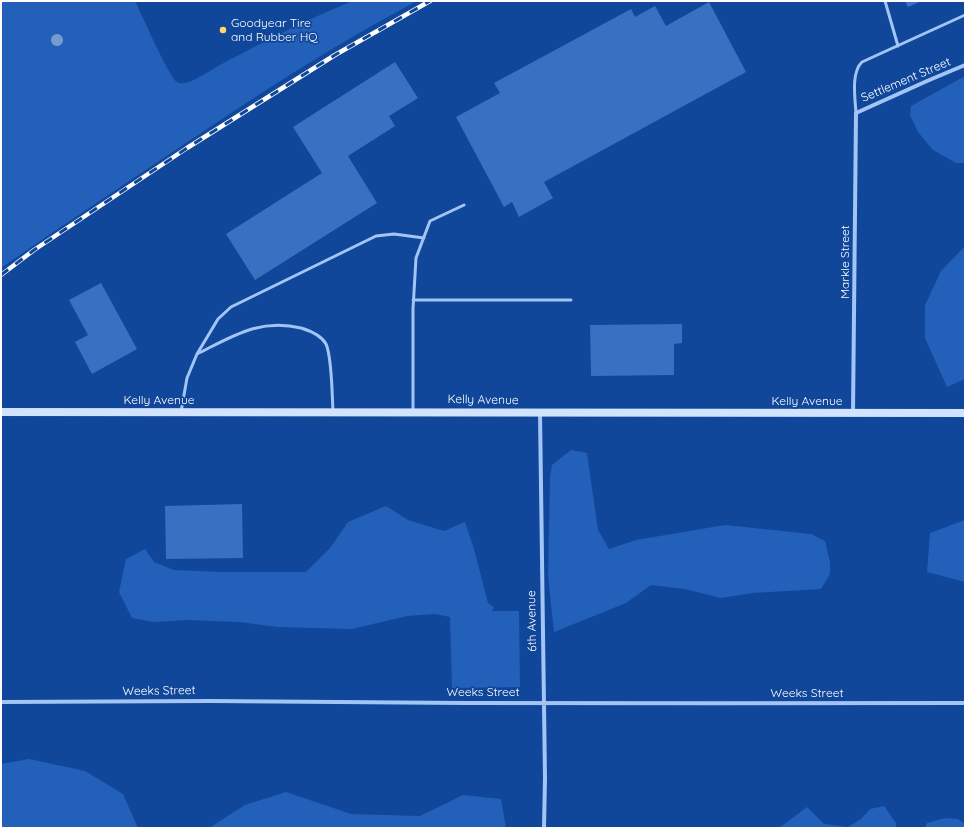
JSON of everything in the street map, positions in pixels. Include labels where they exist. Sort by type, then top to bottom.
[{"type":"main road","name":"Kelly Avenue","points":[[1,412],[965,413]]},
{"type":"street","name":"Settlement Street","points":[[856,113],[965,65]]},
{"type":"street","name":"Markle Street","points":[[853,412],[856,113]]},
{"type":"street","name":"6th Avenue","points":[[540,413],[545,778],[544,828]]},
{"type":"street","name":"Weeks Street","points":[[1,702],[711,702],[811,704],[965,704]]},
{"type":"lane","points":[[886,1],[898,46]]},
{"type":"lane","points":[[856,113],[855,73],[858,66],[862,62],[965,15]]},
{"type":"lane","points":[[413,412],[413,300],[416,258],[430,221],[464,205]]},
{"type":"lane","points":[[181,412],[187,378],[198,354],[218,320],[231,307],[376,236],[394,234],[424,238]]},
{"type":"lane","points":[[413,300],[571,300]]},
{"type":"lane","points":[[198,354],[233,336],[252,329],[273,324],[291,326],[312,332],[316,334],[325,344],[329,355],[333,412]]},
{"type":"shaded area","points":[[1,1],[135,1],[173,78],[177,82],[186,83],[267,41],[350,2],[417,1],[359,33],[275,85],[96,203],[1,268]]},
{"type":"shaded area","points":[[965,76],[965,163],[956,163],[933,150],[918,132],[910,115],[911,106]]},
{"type":"shaded area","points":[[965,246],[965,379],[947,387],[925,338],[925,305],[941,271]]},
{"type":"shaded area","points":[[571,450],[587,453],[598,530],[609,549],[636,540],[725,525],[811,534],[825,541],[830,562],[830,574],[821,589],[753,593],[721,598],[685,589],[651,585],[626,603],[554,632],[548,576],[550,477],[552,465]]},
{"type":"shaded area","points":[[386,506],[408,520],[444,531],[465,522],[474,549],[488,603],[494,607],[492,611],[519,611],[520,687],[452,688],[450,617],[435,614],[407,616],[352,629],[277,627],[240,622],[188,620],[153,622],[132,618],[119,592],[126,559],[145,549],[154,562],[174,570],[223,572],[306,572],[330,548],[348,522]]},
{"type":"shaded area","points":[[965,520],[965,582],[927,572],[930,533]]},
{"type":"shaded area","points":[[29,759],[85,771],[123,794],[138,828],[1,828],[1,764]]},
{"type":"shaded area","points":[[286,792],[351,814],[420,816],[463,795],[501,799],[506,828],[209,828],[245,805]]},
{"type":"shaded area","points":[[884,806],[896,823],[896,828],[779,828],[807,807],[824,824],[848,827],[861,819],[870,809]]},
{"type":"shaded area","points":[[945,818],[958,819],[965,824],[965,828],[925,828],[927,823]]},
{"type":"building","points":[[905,1],[922,1],[908,7]]},
{"type":"building","points":[[709,2],[746,72],[544,182],[553,198],[519,217],[512,202],[504,207],[456,117],[500,93],[494,83],[631,9],[635,17],[655,6],[666,26]]},
{"type":"building","points":[[395,62],[418,98],[389,116],[395,126],[348,156],[377,203],[255,280],[226,234],[322,173],[293,127]]},
{"type":"building","points":[[101,283],[137,349],[92,374],[75,342],[88,335],[69,300]]},
{"type":"building","points":[[682,324],[682,343],[674,344],[674,375],[591,376],[590,325]]},
{"type":"building","points":[[242,504],[243,558],[166,559],[165,506]]},
{"type":"railway","points":[[1,275],[34,250],[187,148],[335,55],[430,1]]},
{"type":"place","name":"Goodyear Tire and Rubber HQ","points":[[223,30]]}]
